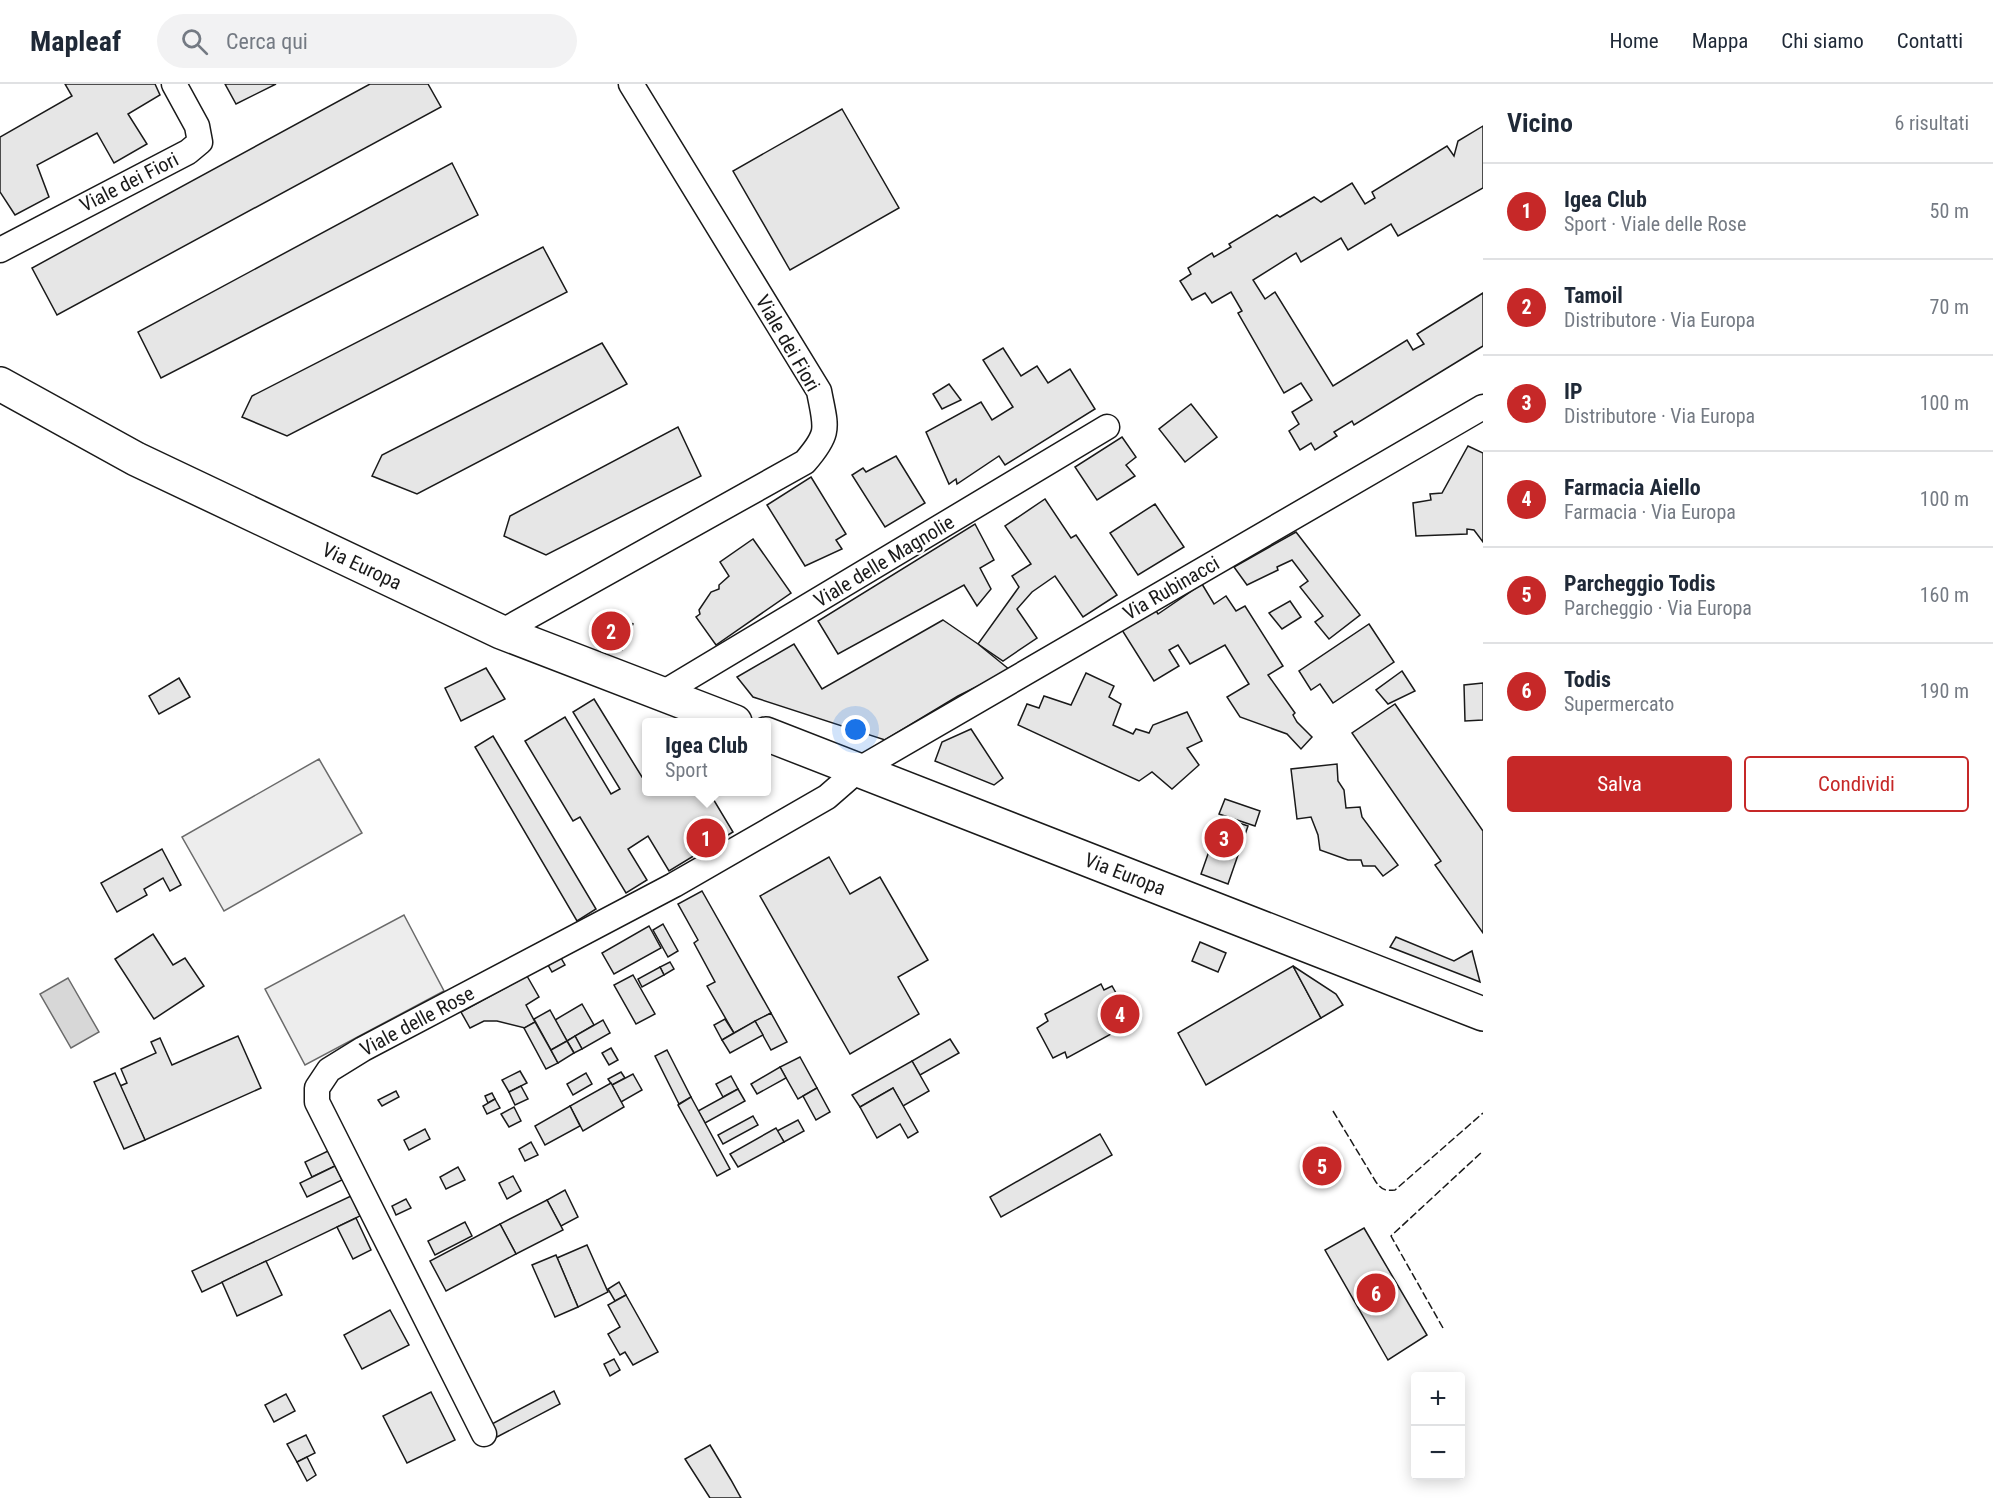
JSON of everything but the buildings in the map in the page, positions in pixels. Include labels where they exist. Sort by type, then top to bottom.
[{"type":"street","name":"Viale dei Fiori","points":[[0,250],[188,152],[200,141],[197,126],[174,84]]},
{"type":"street","name":"Viale dei Fiori","points":[[501,632],[805,462],[820,444],[825,427],[819,391],[631,84]]},
{"type":"street","name":"Via Europa","points":[[0,384],[136,459],[501,632],[722,718]]},
{"type":"street","name":"Via Rubinacci","points":[[858,770],[1482,408]]},
{"type":"street","name":"Viale delle Magnolie","points":[[661,694],[1107,427]]},
{"type":"street","name":"Via Europa","points":[[771,736],[1483,1014]]},
{"type":"street","name":"Viale delle Rose","points":[[484,1434],[317,1102],[317,1088],[329,1070],[363,1049],[674,885],[828,797],[858,770]]},
{"type":"shaded area","points":[[319,759],[362,833],[224,911],[182,837]]},
{"type":"shaded area","points":[[404,915],[444,991],[305,1065],[265,989]]},
{"type":"shaded area","points":[[68,978],[99,1032],[71,1048],[40,994]]},
{"type":"fence","points":[[1333,1111],[1376,1182],[1382,1188],[1389,1190],[1395,1190],[1483,1113]]},
{"type":"fence","points":[[1443,1328],[1391,1236],[1483,1151]]},
{"type":"place","name":"Tamoil","points":[[611,631]]},
{"type":"place","name":"Igea Club","points":[[706,838]]},
{"type":"place","name":"IP","points":[[1224,838]]},
{"type":"place","name":"Farmacia Aiello","points":[[1120,1014]]},
{"type":"place","name":"Parcheggio Todis","points":[[1322,1166]]},
{"type":"place","name":"Todis","points":[[1376,1293]]}]
